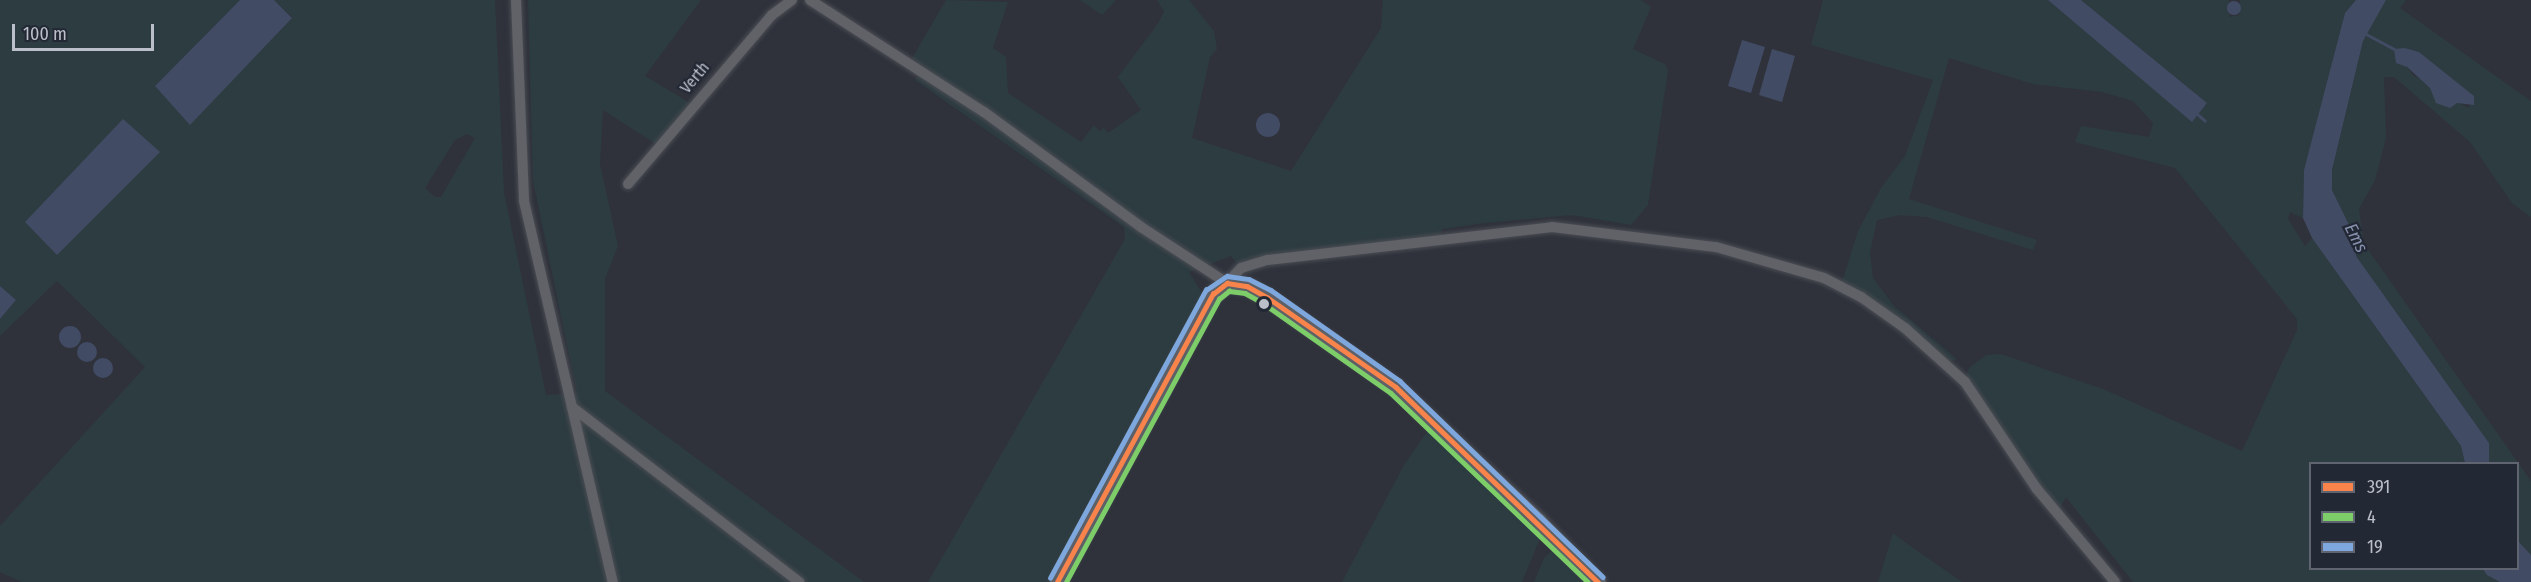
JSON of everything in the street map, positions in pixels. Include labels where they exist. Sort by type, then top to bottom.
[{"type":"street","points":[[516,0],[524,201],[613,582]]},
{"type":"street","name":"Verth","points":[[628,184],[772,15],[792,0]]},
{"type":"street","points":[[810,0],[984,112],[1142,227],[1227,283],[1246,286],[1267,297],[1396,387],[1530,512],[1598,582]]},
{"type":"street","points":[[1057,582],[1213,294],[1241,268],[1268,260],[1552,227],[1716,247],[1824,278],[1861,297],[1905,328],[1965,382],[2037,489],[2115,582]]},
{"type":"street","points":[[572,406],[799,582]]},
{"type":"shaded area","points":[[0,0],[240,0],[155,86],[292,17],[274,0],[495,0],[504,192],[546,395],[577,393],[533,181],[528,0],[701,0],[645,76],[690,103],[656,144],[603,110],[600,164],[618,246],[605,279],[605,391],[864,582],[22,582],[0,572],[0,526],[145,367],[57,281],[0,336],[0,319],[16,300],[0,286]],"holes":[[[467,134],[475,138],[441,197],[435,197],[425,188],[455,140]]]},
{"type":"shaded area","points":[[946,0],[1008,2],[993,48],[1006,57],[1008,93],[1081,142],[1094,125],[1099,131],[1104,128],[1108,133],[1141,110],[1118,77],[1159,22],[1164,11],[1157,0],[1189,0],[1214,31],[1217,49],[1210,57],[1192,138],[1291,171],[1381,28],[1383,0],[1641,0],[1651,7],[1633,49],[1665,64],[1668,70],[1648,205],[1631,225],[1572,215],[1485,223],[1442,229],[1441,239],[1241,268],[1231,256],[1189,272],[1202,293],[1052,582],[928,582],[1125,239],[1124,227],[915,80],[924,69],[911,60]]},
{"type":"shaded area","points":[[1080,0],[1116,0],[1102,15]]},
{"type":"shaded area","points":[[1823,0],[2048,0],[2192,121],[2207,103],[2081,0],[2229,0],[2230,17],[2239,15],[2240,0],[2356,0],[2345,14],[2304,170],[2303,218],[2290,212],[2288,219],[2305,246],[2312,238],[2461,446],[2465,462],[2309,462],[2309,570],[2484,570],[2500,582],[2133,582],[2066,497],[2060,508],[2042,488],[1966,375],[1969,368],[1986,355],[2001,354],[2103,389],[2242,451],[2297,330],[2297,319],[2175,168],[2075,142],[2081,126],[2149,137],[2153,123],[2133,101],[2102,92],[2033,84],[1949,58],[1909,199],[2037,240],[2033,250],[1927,217],[1900,215],[1877,220],[1870,253],[1873,278],[1894,306],[1957,359],[1945,363],[1841,285],[1858,231],[1881,188],[1905,156],[1933,80],[1811,45]]},
{"type":"shaded area","points":[[2386,0],[2406,0],[2400,8],[2531,101],[2531,217],[2512,203],[2470,142],[2394,77],[2384,77],[2386,138],[2375,180],[2359,209],[2364,244],[2518,462],[2489,462],[2489,443],[2356,256],[2355,237],[2332,190],[2332,170],[2363,41]],"holes":[[[2405,48],[2419,52],[2474,96],[2468,108],[2413,75],[2407,67]]]},
{"type":"shaded area","points":[[1431,426],[1536,524],[1541,536],[1522,582],[1342,582],[1404,465]]},
{"type":"shaded area","points":[[2519,464],[2531,481],[2531,555],[2519,542]]},
{"type":"shaded area","points":[[1893,533],[1906,543],[1962,582],[1878,582]]},
{"type":"shaded area","points":[[1557,546],[1590,582],[1534,582],[1544,558]]},
{"type":"water","points":[[240,0],[274,0],[292,18],[190,125],[155,86]]},
{"type":"water","points":[[2048,0],[2081,0],[2207,103],[2192,122]]},
{"type":"water","points":[[2356,0],[2386,0],[2363,41],[2332,170],[2332,190],[2355,237],[2356,256],[2489,443],[2489,462],[2465,462],[2461,446],[2312,238],[2303,218],[2304,170],[2345,13]]},
{"type":"water","points":[[2231,1],[2237,1],[2241,8],[2237,15],[2231,15],[2227,11],[2227,5]]},
{"type":"water","points":[[1742,40],[1765,47],[1751,93],[1728,86]]},
{"type":"water","points":[[2405,48],[2419,52],[2474,96],[2474,105],[2457,103],[2450,108],[2436,103],[2430,88],[2407,67],[2396,63],[2394,49]]},
{"type":"water","points":[[1772,49],[1795,56],[1782,102],[1759,95]]},
{"type":"water","points":[[1268,113],[1276,117],[1280,125],[1276,133],[1268,137],[1260,133],[1256,125],[1260,117]]},
{"type":"water","points":[[123,119],[160,152],[57,255],[25,222]]},
{"type":"water","points":[[0,286],[16,300],[0,319]]},
{"type":"water","points":[[70,326],[80,333],[81,337],[74,347],[70,348],[60,341],[59,337],[66,327]]},
{"type":"water","points":[[87,342],[94,345],[97,352],[94,359],[87,362],[80,359],[77,352],[80,345]]},
{"type":"water","points":[[103,358],[110,361],[113,368],[110,375],[103,378],[96,375],[93,368],[96,361]]},
{"type":"water","points":[[2519,542],[2531,555],[2531,582],[2500,582],[2487,575],[2484,570],[2519,570]]},
{"type":"waterway","points":[[2364,33],[2394,49]]},
{"type":"waterway","points":[[2195,112],[2205,121]]},
{"type":"transit line","name":"19","points":[[1050,578],[1206,290],[1227,276],[1249,279],[1271,290],[1400,381],[1603,577]]},
{"type":"transit line","name":"391","points":[[1057,582],[1213,294],[1227,283],[1247,286],[1267,297],[1396,387],[1598,582]]},
{"type":"transit line","name":"4","points":[[1066,582],[1219,299],[1229,291],[1245,293],[1263,303],[1391,393],[1588,582]]},
{"type":"water label","name":"Ems","points":[[2356,238]]}]
